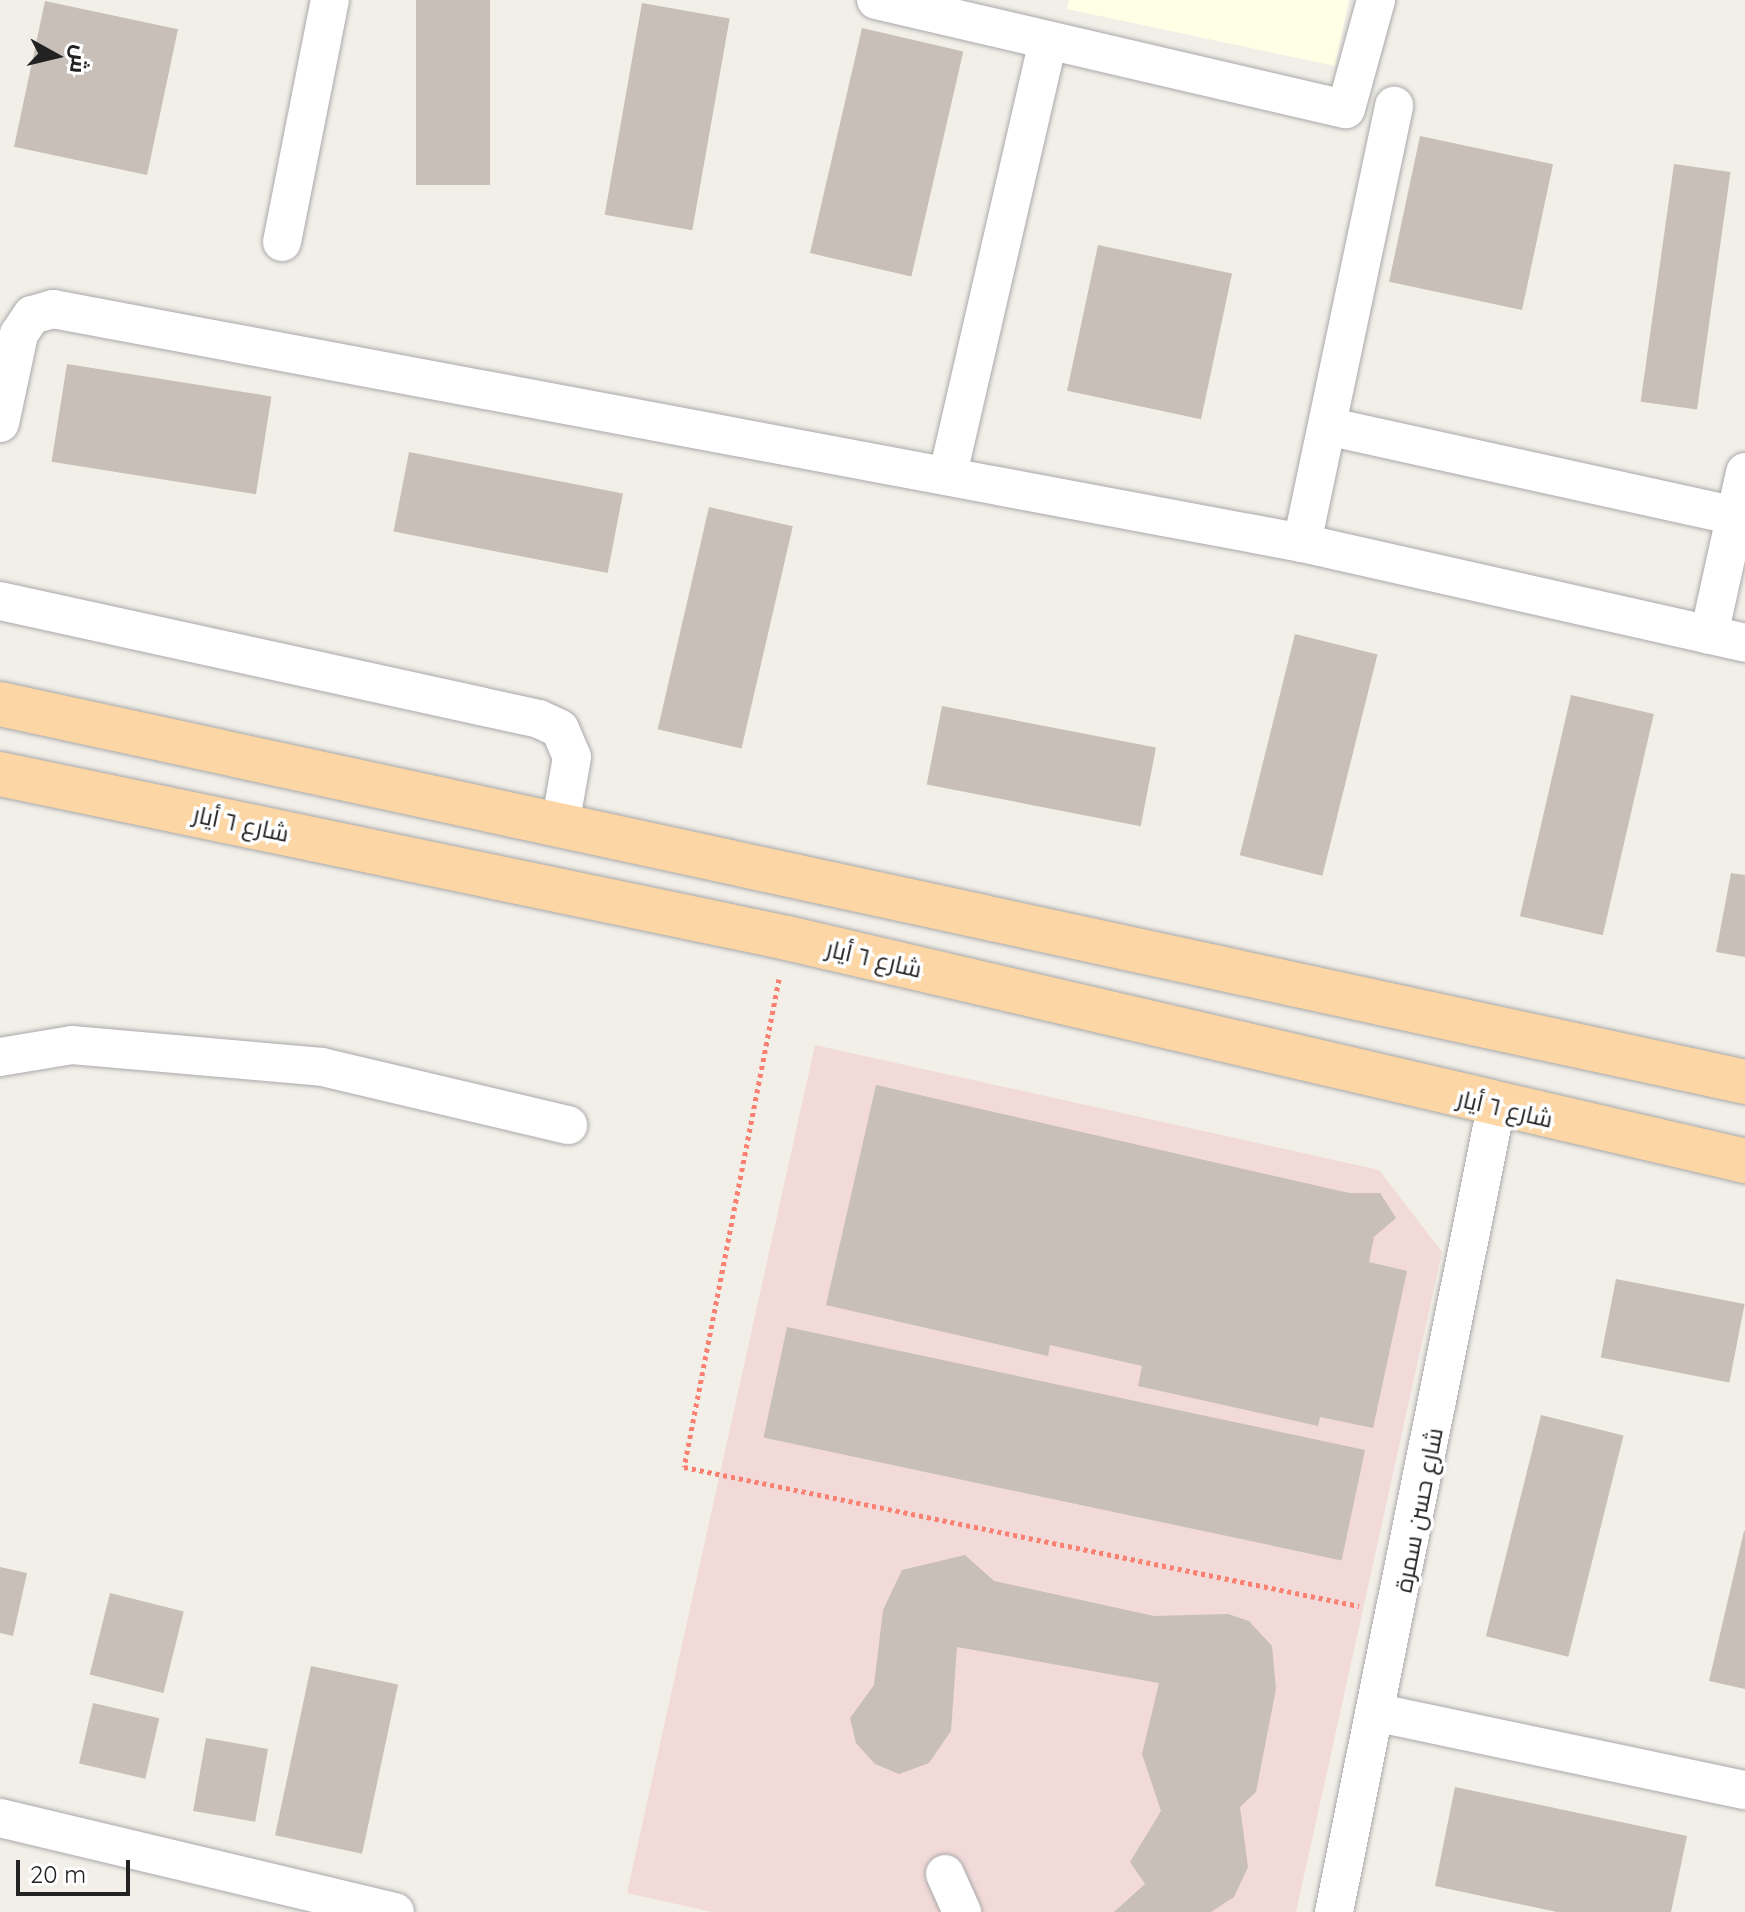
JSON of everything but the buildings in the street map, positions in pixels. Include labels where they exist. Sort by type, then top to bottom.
[{"type":"main road","points":[[0,704],[1745,1082]]},
{"type":"main road","name":"شارع ٦ أيار","points":[[0,774],[787,938],[1496,1107],[1745,1161]]},
{"type":"street","points":[[282,242],[330,0]]},
{"type":"street","points":[[876,0],[1346,109],[1376,0]]},
{"type":"street","points":[[948,474],[1048,41]]},
{"type":"street","points":[[1302,543],[1331,427],[1394,106]]},
{"type":"street","points":[[0,423],[19,334],[32,315],[53,309],[948,474],[1302,543],[1745,643]]},
{"type":"street","points":[[1331,427],[1735,516]]},
{"type":"street","points":[[1709,635],[1745,472]]},
{"type":"street","points":[[0,601],[539,719],[560,729],[572,757],[560,825]]},
{"type":"street","points":[[0,1057],[72,1045],[322,1067],[568,1125]]},
{"type":"street","name":"شارع حسن سمرة","points":[[1334,1912],[1399,1614],[1496,1107]]},
{"type":"street","points":[[1379,1713],[1745,1790]]},
{"type":"street","points":[[0,1818],[395,1912]]},
{"type":"street","points":[[945,1874],[962,1912]]},
{"type":"path","points":[[787,938],[684,1467],[1399,1614]]},
{"type":"shaded area","points":[[1069,0],[1349,0],[1335,66],[1067,9]]},
{"type":"shaded area","points":[[815,1045],[1379,1170],[1442,1252],[1296,1912],[712,1912],[627,1893]]}]
